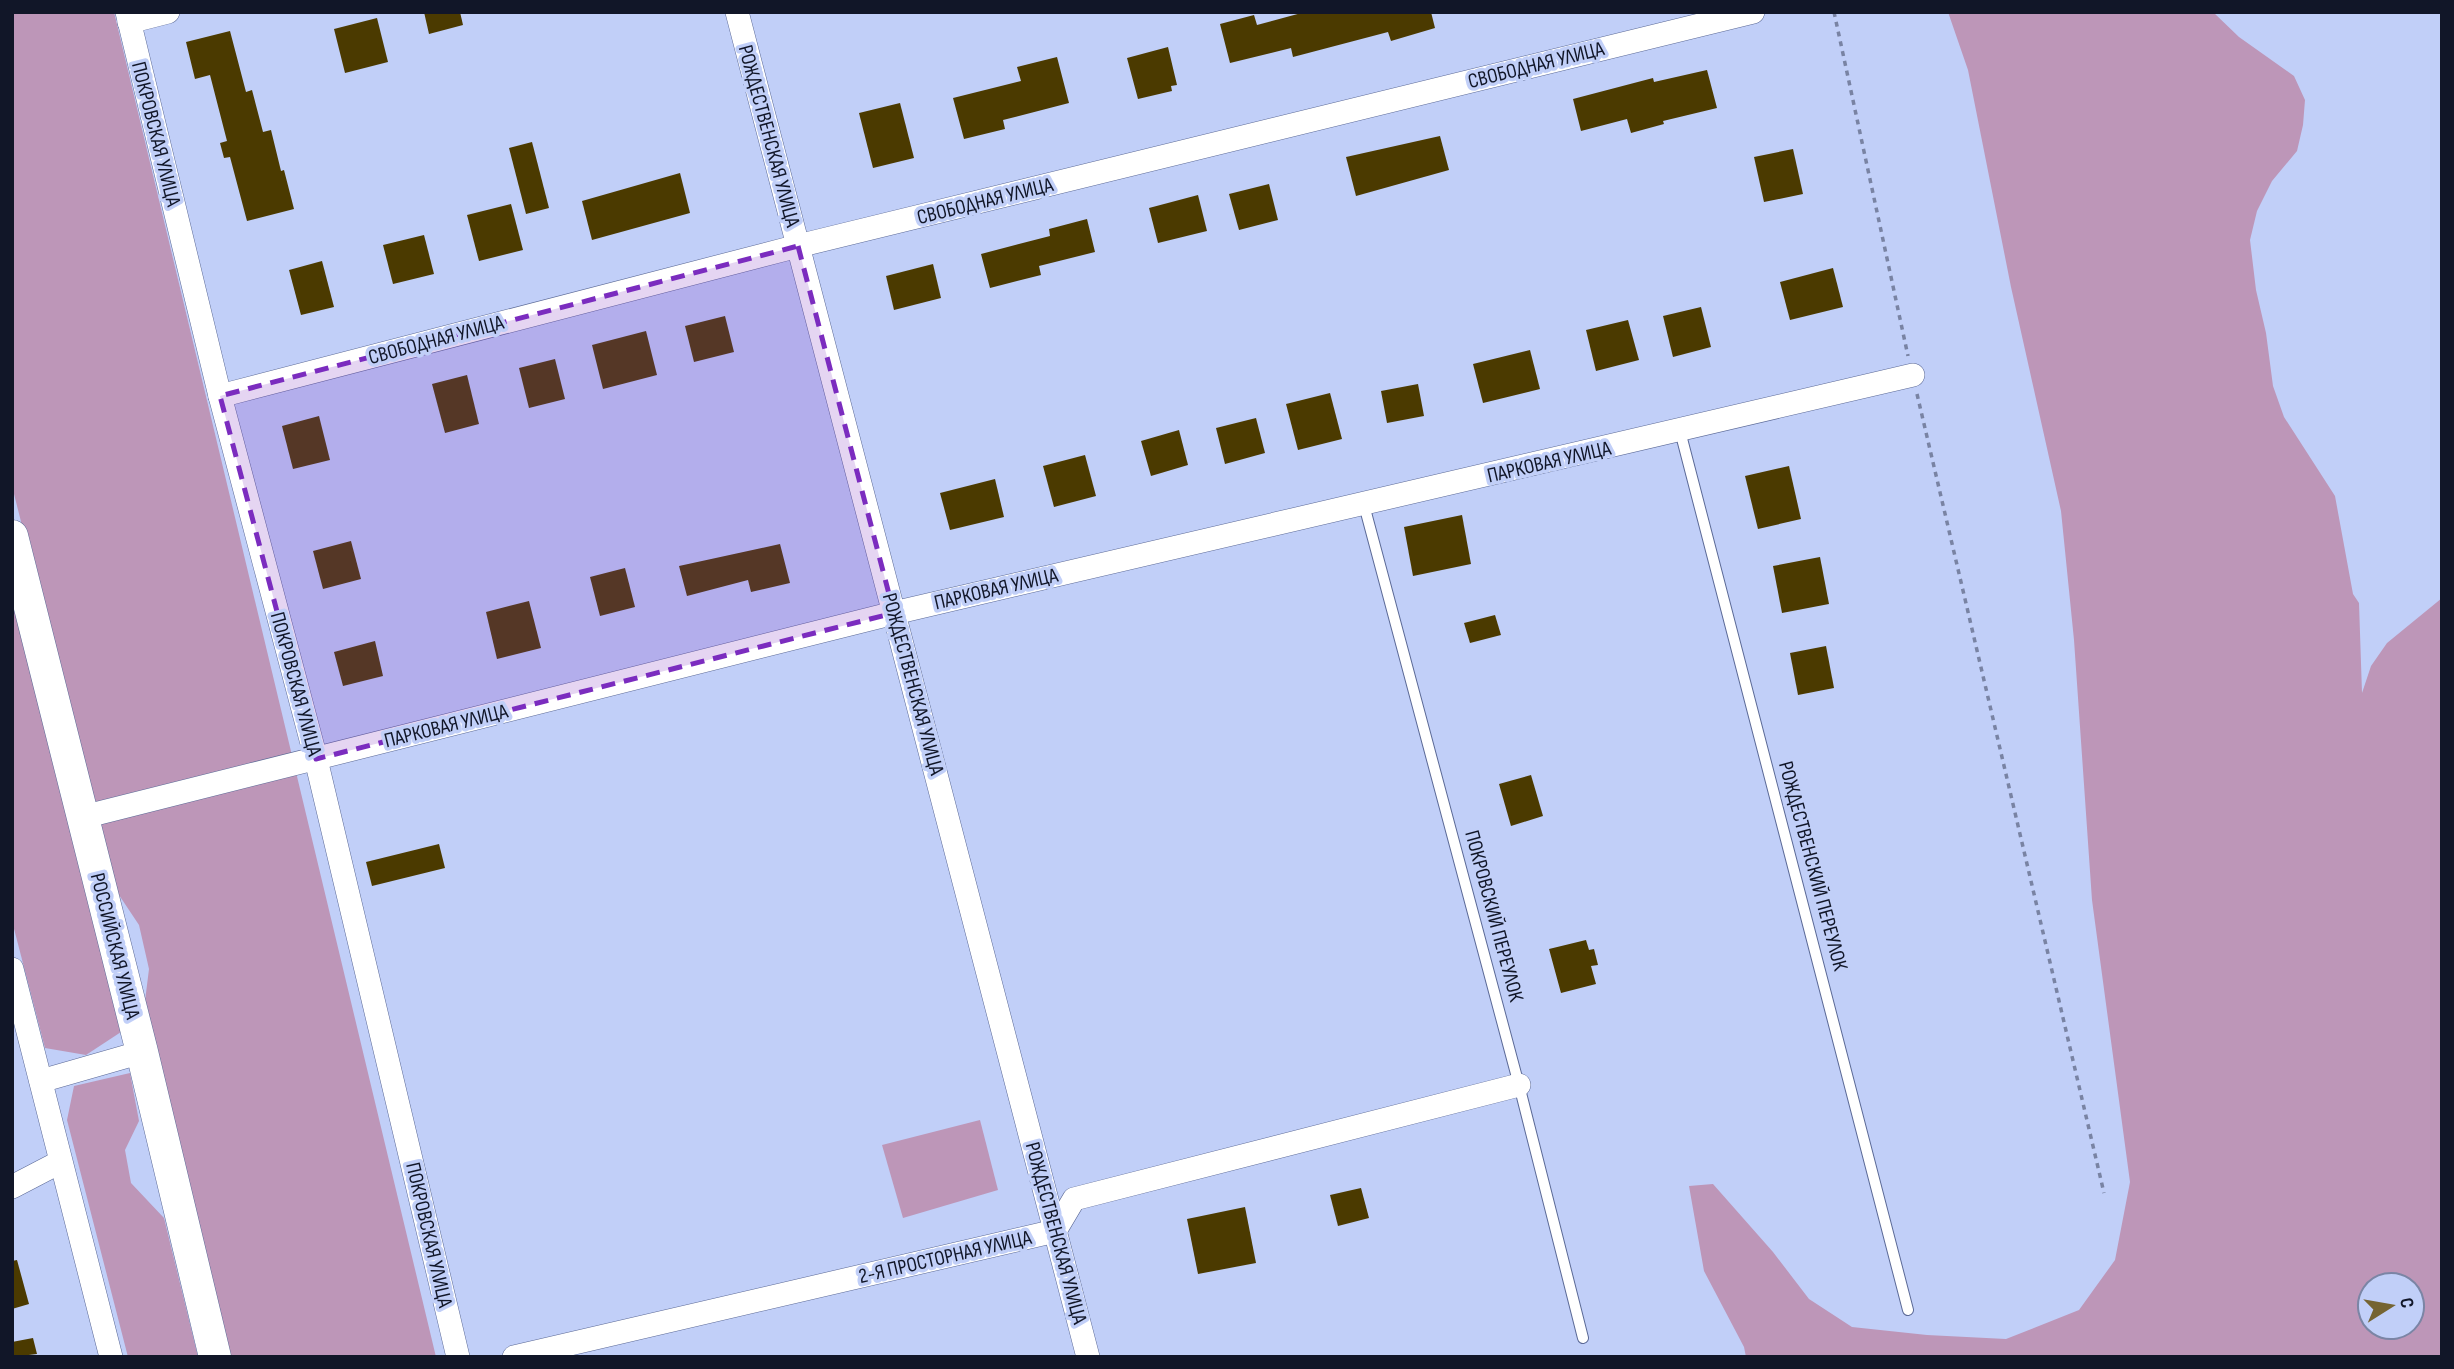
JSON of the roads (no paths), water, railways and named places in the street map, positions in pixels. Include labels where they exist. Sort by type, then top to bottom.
[{"type":"main road","name":"РОССИЙСКАЯ УЛИЦА","points":[[12,536],[142,1052],[215,1357]]},
{"type":"street","points":[[128,17],[168,12]]},
{"type":"street","name":"РОЖДЕСТВЕНСКАЯ УЛИЦА","points":[[737,12],[1088,1357]]},
{"type":"street","name":"СВОБОДНАЯ УЛИЦА","points":[[220,396],[798,246],[1753,12]]},
{"type":"street","name":"ПОКРОВСКАЯ УЛИЦА","points":[[128,17],[220,396],[316,759],[458,1357]]},
{"type":"street","name":"ПАРКОВАЯ УЛИЦА","points":[[83,817],[894,613],[1913,375]]},
{"type":"street","points":[[12,969],[111,1357]]},
{"type":"street","points":[[41,1081],[142,1052]]},
{"type":"street","name":"2-Я ПРОСТОРНАЯ УЛИЦА","points":[[514,1357],[1055,1231],[1074,1199],[1519,1085]]},
{"type":"street","points":[[12,1187],[60,1163]]},
{"type":"lane","name":"РОЖДЕСТВЕНСКИЙ ПЕРЕУЛОК","points":[[1680,431],[1908,1310]]},
{"type":"lane","name":"ПОКРОВСКИЙ ПЕРЕУЛОК","points":[[1364,505],[1519,1085],[1583,1338]]}]
